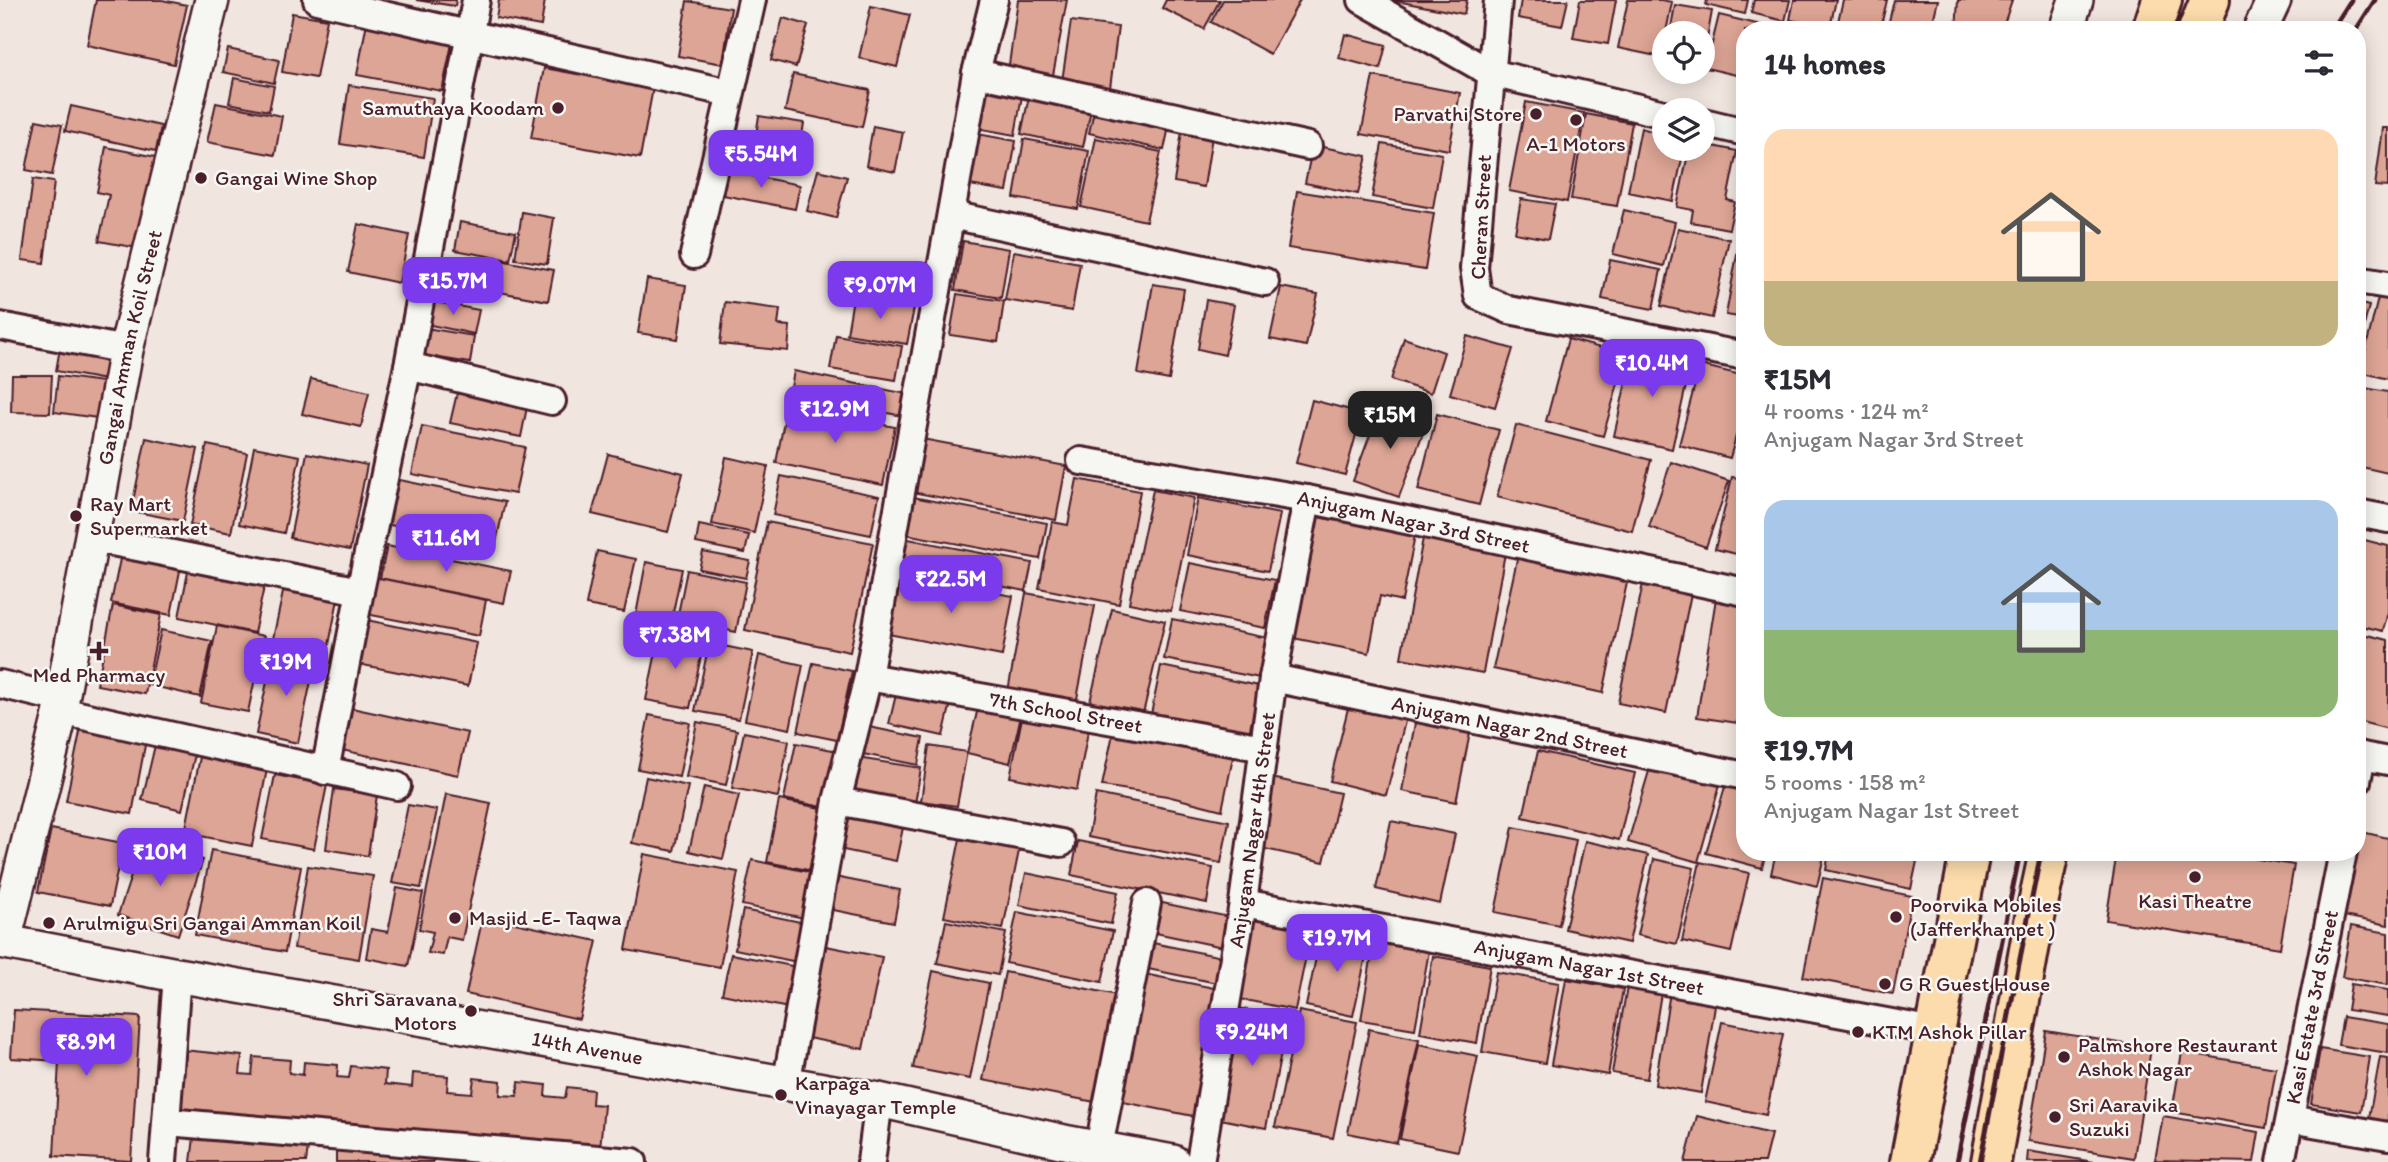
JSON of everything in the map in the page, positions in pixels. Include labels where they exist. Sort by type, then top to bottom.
[{"type":"main road","points":[[2155,21],[2162,0]]},
{"type":"main road","points":[[2202,21],[2210,0]]},
{"type":"main road","points":[[1910,1162],[1968,861]]},
{"type":"main road","points":[[1991,1162],[2047,861]]},
{"type":"street","name":"Gangai Amman Koil Street","points":[[2,941],[62,705],[126,350],[212,0]]},
{"type":"street","points":[[317,0],[730,93]]},
{"type":"street","points":[[325,771],[408,366],[476,0]]},
{"type":"street","points":[[694,255],[752,0]]},
{"type":"street","points":[[786,1085],[837,801],[868,677],[976,73],[994,0]]},
{"type":"street","points":[[1362,0],[1491,73],[1652,111]]},
{"type":"street","points":[[1491,73],[1498,0]]},
{"type":"street","points":[[2069,21],[2076,0]]},
{"type":"street","points":[[2264,21],[2274,0]]},
{"type":"street","points":[[976,73],[1308,146]]},
{"type":"street","name":"Cheran Street","points":[[1491,73],[1474,268],[1478,296],[1509,310],[1736,354]]},
{"type":"street","points":[[1715,125],[1736,130]]},
{"type":"street","points":[[951,215],[1265,282]]},
{"type":"street","points":[[2366,281],[2388,285]]},
{"type":"street","points":[[0,326],[126,350]]},
{"type":"street","points":[[408,366],[552,401]]},
{"type":"street","name":"Anjugam Nagar 3rd Street","points":[[1081,461],[1307,499],[1736,591]]},
{"type":"street","name":"Anjugam Nagar 4th Street","points":[[1200,1162],[1243,903],[1273,678],[1307,499]]},
{"type":"street","points":[[2366,515],[2388,519]]},
{"type":"street","points":[[92,538],[360,591]]},
{"type":"street","name":"7th School Street","points":[[868,677],[1264,748]]},
{"type":"street","name":"Anjugam Nagar 2nd Street","points":[[1273,678],[1736,774]]},
{"type":"street","points":[[0,684],[62,705],[325,771],[397,786]]},
{"type":"street","points":[[2366,763],[2388,761]]},
{"type":"street","points":[[837,801],[1061,843]]},
{"type":"street","name":"Kasi Estate 3rd Street","points":[[2281,1162],[2341,861]]},
{"type":"street","points":[[1078,1151],[1147,903]]},
{"type":"street","name":"Anjugam Nagar 1st Street","points":[[1243,903],[1935,1031]]},
{"type":"street","name":"14th Avenue","points":[[2,941],[177,975],[879,1100],[1078,1151],[1172,1162]]},
{"type":"street","points":[[163,1162],[177,975]]},
{"type":"street","points":[[871,1162],[879,1100]]},
{"type":"street","points":[[2290,1119],[2388,1136]]},
{"type":"street","points":[[167,1122],[633,1162]]},
{"type":"building","points":[[96,0],[162,0],[187,5],[174,64],[87,45]]},
{"type":"building","points":[[416,0],[456,0],[455,6]]},
{"type":"building","points":[[499,0],[545,0],[541,26],[496,18]]},
{"type":"building","points":[[1018,0],[1067,0],[1051,86],[1007,79]]},
{"type":"building","points":[[1166,0],[1220,0],[1204,29],[1162,8]]},
{"type":"building","points":[[1223,0],[1300,0],[1270,54],[1211,22]]},
{"type":"building","points":[[1391,0],[1467,0],[1464,14]]},
{"type":"building","points":[[1521,0],[1568,0],[1562,26],[1518,18]]},
{"type":"building","points":[[1580,0],[1616,0],[1608,44],[1573,38]]},
{"type":"building","points":[[1628,0],[1672,2],[1668,21],[1652,21],[1652,55],[1618,48]]},
{"type":"building","points":[[1707,0],[1748,0],[1745,14],[1706,5]]},
{"type":"building","points":[[1754,0],[1790,0],[1785,21],[1751,13]]},
{"type":"building","points":[[1794,0],[1836,0],[1831,21],[1790,20]]},
{"type":"building","points":[[1843,0],[1887,0],[1882,21],[1838,21]]},
{"type":"building","points":[[1894,0],[1938,0],[1933,21],[1889,21]]},
{"type":"building","points":[[1958,0],[2012,0],[2005,21],[1957,21]]},
{"type":"building","points":[[687,1],[731,8],[723,64],[678,56]]},
{"type":"building","points":[[1675,5],[1712,11],[1710,21],[1672,21]]},
{"type":"building","points":[[871,6],[910,15],[897,67],[859,58]]},
{"type":"building","points":[[292,13],[327,19],[316,78],[282,72]]},
{"type":"building","points":[[1719,15],[1744,21],[1736,21],[1736,75],[1715,70],[1715,31]]},
{"type":"building","points":[[783,18],[808,25],[796,67],[771,60]]},
{"type":"building","points":[[1071,21],[1118,27],[1110,88],[1062,81]]},
{"type":"building","points":[[367,22],[453,39],[442,91],[357,75]]},
{"type":"building","points":[[1345,34],[1386,45],[1380,69],[1339,58]]},
{"type":"building","points":[[228,49],[279,60],[274,83],[223,72]]},
{"type":"building","points":[[544,68],[653,88],[640,158],[531,138]]},
{"type":"building","points":[[793,74],[870,90],[862,127],[785,111]]},
{"type":"building","points":[[1373,76],[1460,93],[1449,150],[1361,134]]},
{"type":"building","points":[[234,78],[274,86],[269,111],[229,103]]},
{"type":"building","points":[[979,82],[1023,90],[1015,135],[971,127]]},
{"type":"building","points":[[349,85],[433,98],[424,157],[340,144]]},
{"type":"building","points":[[1030,92],[1092,105],[1083,147],[1021,134]]},
{"type":"building","points":[[1526,102],[1584,113],[1567,202],[1509,191]]},
{"type":"building","points":[[216,103],[282,116],[275,155],[207,142]]},
{"type":"building","points":[[71,106],[161,126],[156,151],[65,131]]},
{"type":"building","points":[[1095,106],[1170,122],[1164,150],[1089,133]]},
{"type":"building","points":[[1586,114],[1632,123],[1617,206],[1571,199]]},
{"type":"building","points":[[759,116],[804,123],[798,161],[753,154]]},
{"type":"building","points":[[36,120],[62,125],[52,175],[26,170]]},
{"type":"building","points":[[1183,125],[1213,130],[1204,187],[1174,182]]},
{"type":"building","points":[[873,126],[903,132],[895,172],[866,166]]},
{"type":"building","points":[[1641,128],[1652,131],[1652,161],[1681,161],[1673,201],[1628,192]]},
{"type":"building","points":[[2383,128],[2388,128],[2388,187],[2375,186]]},
{"type":"building","points":[[972,133],[1016,141],[1007,191],[963,184]]},
{"type":"building","points":[[1096,138],[1161,152],[1146,221],[1081,207]]},
{"type":"building","points":[[1024,139],[1089,151],[1078,209],[1014,198]]},
{"type":"building","points":[[1382,144],[1442,154],[1433,208],[1372,197]]},
{"type":"building","points":[[1313,145],[1367,156],[1358,194],[1305,183]]},
{"type":"building","points":[[1715,146],[1736,151],[1727,200],[1735,202],[1729,229],[1691,222],[1693,210],[1677,207],[1687,161],[1715,161]]},
{"type":"building","points":[[106,147],[161,158],[138,248],[99,241],[109,195],[97,192]]},
{"type":"building","points":[[818,170],[847,177],[836,218],[807,211]]},
{"type":"building","points":[[728,171],[800,185],[795,209],[723,195]]},
{"type":"building","points":[[33,179],[54,182],[44,263],[22,260]]},
{"type":"building","points":[[1297,191],[1434,213],[1425,270],[1288,248]]},
{"type":"building","points":[[1521,199],[1555,204],[1548,239],[1515,233]]},
{"type":"building","points":[[1624,210],[1675,222],[1664,266],[1613,254]]},
{"type":"building","points":[[522,212],[554,218],[547,264],[515,259]]},
{"type":"building","points":[[460,222],[516,232],[510,260],[455,250]]},
{"type":"building","points":[[358,224],[409,235],[399,283],[348,272]]},
{"type":"building","points":[[1678,228],[1729,239],[1712,318],[1661,306]]},
{"type":"building","points":[[963,241],[1009,249],[1001,298],[955,290]]},
{"type":"building","points":[[1014,251],[1080,263],[1072,311],[1005,300]]},
{"type":"building","points":[[499,260],[554,270],[548,301],[494,291]]},
{"type":"building","points":[[1610,260],[1661,270],[1653,309],[1602,299]]},
{"type":"building","points":[[1736,260],[1736,317],[1726,315]]},
{"type":"building","points":[[647,279],[686,285],[678,339],[638,333]]},
{"type":"building","points":[[1153,284],[1184,289],[1169,380],[1138,374]]},
{"type":"building","points":[[1281,287],[1318,294],[1306,346],[1270,339]]},
{"type":"building","points":[[957,294],[1004,301],[998,342],[950,335]]},
{"type":"building","points":[[2379,294],[2388,296],[2388,379],[2366,374],[2366,347]]},
{"type":"building","points":[[853,298],[914,308],[907,344],[847,334]]},
{"type":"building","points":[[1206,300],[1234,305],[1225,355],[1198,349]]},
{"type":"building","points":[[431,301],[479,310],[474,334],[426,324]]},
{"type":"building","points":[[725,302],[780,309],[778,325],[790,326],[788,351],[720,344]]},
{"type":"building","points":[[426,328],[474,336],[470,363],[422,355]]},
{"type":"building","points":[[836,335],[902,346],[896,380],[830,369]]},
{"type":"building","points":[[1467,336],[1513,349],[1495,407],[1450,394]]},
{"type":"building","points":[[1404,338],[1444,352],[1431,393],[1391,380]]},
{"type":"building","points":[[1568,339],[1626,355],[1603,436],[1546,421]]},
{"type":"building","points":[[61,342],[116,353],[111,381],[56,371]]},
{"type":"building","points":[[1633,350],[1691,363],[1672,449],[1614,436]]},
{"type":"building","points":[[1700,365],[1736,374],[1736,436],[1730,458],[1679,445]]},
{"type":"building","points":[[794,371],[912,395],[907,417],[790,393]]},
{"type":"building","points":[[12,375],[52,375],[50,413],[11,412]]},
{"type":"building","points":[[58,376],[110,383],[105,419],[54,412]]},
{"type":"building","points":[[311,379],[369,392],[361,427],[302,414]]},
{"type":"building","points":[[2366,388],[2388,392],[2388,473],[2366,468]]},
{"type":"building","points":[[457,393],[527,407],[521,437],[450,423]]},
{"type":"building","points":[[1312,400],[1362,413],[1345,475],[1296,463]]},
{"type":"building","points":[[1381,405],[1427,422],[1399,497],[1353,481]]},
{"type":"building","points":[[787,406],[895,427],[883,485],[776,463]]},
{"type":"building","points":[[1437,414],[1499,430],[1479,505],[1418,490]]},
{"type":"building","points":[[1516,425],[1651,460],[1632,531],[1497,497]]},
{"type":"building","points":[[422,426],[525,447],[515,494],[412,474]]},
{"type":"building","points":[[146,438],[198,449],[183,521],[131,511]]},
{"type":"building","points":[[917,438],[1066,466],[1056,520],[907,491]]},
{"type":"building","points":[[207,445],[247,453],[231,533],[190,525]]},
{"type":"building","points":[[254,447],[300,456],[284,533],[239,524]]},
{"type":"building","points":[[307,453],[367,465],[350,550],[290,538]]},
{"type":"building","points":[[608,454],[683,473],[668,532],[592,514]]},
{"type":"building","points":[[726,457],[768,466],[754,533],[712,524]]},
{"type":"building","points":[[1671,462],[1729,481],[1706,547],[1649,527]]},
{"type":"building","points":[[781,476],[879,496],[871,535],[773,515]]},
{"type":"building","points":[[1732,477],[1736,478],[1736,554],[1715,549]]},
{"type":"building","points":[[395,479],[505,502],[495,547],[385,524]]},
{"type":"building","points":[[1077,479],[1140,491],[1119,604],[1039,588],[1052,522],[1068,525]]},
{"type":"building","points":[[1153,490],[1194,498],[1171,611],[1129,603]]},
{"type":"building","points":[[908,496],[1047,523],[1040,559],[900,533]]},
{"type":"building","points":[[1198,498],[1280,514],[1268,571],[1187,555]]},
{"type":"building","points":[[1317,517],[1415,535],[1402,601],[1380,596],[1369,653],[1293,638]]},
{"type":"building","points":[[767,522],[873,543],[850,652],[745,630]]},
{"type":"building","points":[[699,525],[749,535],[745,553],[696,543]]},
{"type":"building","points":[[903,538],[1032,563],[1026,591],[897,566]]},
{"type":"building","points":[[1423,538],[1505,553],[1483,673],[1401,658]]},
{"type":"building","points":[[2366,540],[2388,546],[2388,612],[2383,631],[2366,627]]},
{"type":"building","points":[[387,546],[511,571],[504,603],[380,578]]},
{"type":"building","points":[[1520,546],[1630,569],[1603,693],[1493,669]]},
{"type":"building","points":[[597,551],[636,559],[624,612],[586,605]]},
{"type":"building","points":[[703,552],[750,561],[746,578],[699,569]]},
{"type":"building","points":[[121,554],[181,566],[171,615],[111,603]]},
{"type":"building","points":[[190,562],[266,578],[254,633],[179,617]]},
{"type":"building","points":[[646,562],[682,569],[671,622],[636,615]]},
{"type":"building","points":[[1190,563],[1275,580],[1265,628],[1180,611]]},
{"type":"building","points":[[687,570],[746,582],[736,632],[677,619]]},
{"type":"building","points":[[899,575],[1013,596],[1002,656],[888,634]]},
{"type":"building","points":[[369,576],[486,600],[479,636],[361,613]]},
{"type":"building","points":[[1644,579],[1692,589],[1666,713],[1618,703]]},
{"type":"building","points":[[285,583],[339,594],[326,660],[271,648]]},
{"type":"building","points":[[1026,593],[1095,606],[1076,704],[1008,691]]},
{"type":"building","points":[[1716,598],[1736,601],[1736,723],[1697,717]]},
{"type":"building","points":[[113,605],[161,615],[145,694],[97,685]]},
{"type":"building","points":[[1112,609],[1165,621],[1141,722],[1088,710]]},
{"type":"building","points":[[362,619],[477,643],[468,686],[353,663]]},
{"type":"building","points":[[1172,619],[1268,638],[1260,678],[1164,659]]},
{"type":"building","points":[[217,626],[264,636],[248,712],[201,703]]},
{"type":"building","points":[[161,630],[212,641],[200,697],[149,685]]},
{"type":"building","points":[[660,633],[704,642],[690,708],[646,700]]},
{"type":"building","points":[[2366,635],[2388,640],[2388,729],[2366,723]]},
{"type":"building","points":[[709,643],[753,652],[739,719],[695,711]]},
{"type":"building","points":[[273,653],[315,662],[298,743],[256,734]]},
{"type":"building","points":[[759,655],[803,665],[790,729],[745,720]]},
{"type":"building","points":[[813,663],[852,671],[837,740],[798,732]]},
{"type":"building","points":[[1161,666],[1259,686],[1248,739],[1150,719]]},
{"type":"building","points":[[898,686],[952,699],[943,736],[889,724]]},
{"type":"building","points":[[1350,700],[1407,714],[1386,795],[1330,781]]},
{"type":"building","points":[[979,704],[1022,711],[1010,763],[967,753]]},
{"type":"building","points":[[347,707],[468,733],[458,775],[337,749]]},
{"type":"building","points":[[1023,713],[1089,726],[1077,790],[1010,777]]},
{"type":"building","points":[[649,715],[690,723],[679,777],[638,769]]},
{"type":"building","points":[[1416,718],[1471,728],[1456,802],[1402,791]]},
{"type":"building","points":[[697,722],[737,730],[726,785],[686,777]]},
{"type":"building","points":[[1115,724],[1235,748],[1222,810],[1167,796],[1102,786]]},
{"type":"building","points":[[81,727],[146,740],[132,814],[66,801]]},
{"type":"building","points":[[869,727],[923,738],[918,765],[863,754]]},
{"type":"building","points":[[744,732],[789,741],[778,797],[732,788]]},
{"type":"building","points":[[156,741],[196,750],[182,810],[142,800]]},
{"type":"building","points":[[796,743],[838,751],[827,808],[784,799]]},
{"type":"building","points":[[929,746],[967,752],[957,806],[921,801]]},
{"type":"building","points":[[1538,751],[1635,773],[1619,840],[1523,817]]},
{"type":"building","points":[[201,752],[268,764],[252,846],[185,833]]},
{"type":"building","points":[[857,758],[921,768],[914,810],[850,799]]},
{"type":"building","points":[[1652,761],[1721,781],[1698,862],[1628,842]]},
{"type":"building","points":[[275,775],[327,785],[314,849],[262,839]]},
{"type":"building","points":[[1728,776],[1736,778],[1736,861],[1764,861],[1762,868],[1706,853]]},
{"type":"building","points":[[646,777],[688,786],[674,851],[632,843]]},
{"type":"building","points":[[1272,778],[1340,793],[1324,862],[1256,847]]},
{"type":"building","points":[[704,787],[739,795],[723,859],[689,851]]},
{"type":"building","points":[[334,789],[377,795],[368,856],[326,849]]},
{"type":"building","points":[[446,794],[491,803],[462,940],[447,937],[443,955],[428,953],[433,932],[419,929]]},
{"type":"building","points":[[1096,794],[1229,821],[1221,863],[1088,837]]},
{"type":"building","points":[[779,800],[826,809],[813,871],[767,862]]},
{"type":"building","points":[[408,805],[437,810],[421,888],[392,883]]},
{"type":"building","points":[[842,805],[905,818],[896,861],[834,848]]},
{"type":"building","points":[[1391,821],[1455,834],[1440,904],[1376,889]]},
{"type":"building","points":[[1513,827],[1576,840],[1559,925],[1495,912]]},
{"type":"building","points":[[51,829],[123,843],[110,906],[38,892]]},
{"type":"building","points":[[962,829],[1021,841],[1003,929],[944,917]]},
{"type":"building","points":[[2366,833],[2388,838],[2388,925],[2339,915],[2351,861],[2366,861]]},
{"type":"building","points":[[143,840],[203,860],[178,935],[118,915]]},
{"type":"building","points":[[1078,841],[1213,868],[1207,903],[1071,875]]},
{"type":"building","points":[[1585,841],[1648,855],[1629,943],[1565,929]]},
{"type":"building","points":[[211,850],[301,867],[285,952],[195,935]]},
{"type":"building","points":[[644,854],[738,872],[720,967],[626,950]]},
{"type":"building","points":[[1654,859],[1694,868],[1677,944],[1637,935]]},
{"type":"building","points":[[752,860],[818,874],[809,919],[742,905]]},
{"type":"building","points":[[1774,861],[1823,861],[1817,886],[1771,874]]},
{"type":"building","points":[[1828,861],[1917,861],[1911,889],[1826,870]]},
{"type":"building","name":"Kasi Theatre","points":[[2116,861],[2270,861],[2294,865],[2280,948],[2106,920]]},
{"type":"building","points":[[1700,862],[1749,873],[1731,952],[1682,941]]},
{"type":"building","points":[[308,866],[373,876],[359,959],[294,948]]},
{"type":"building","points":[[1026,873],[1118,892],[1111,924],[1019,905]]},
{"type":"building","points":[[830,876],[900,890],[894,922],[823,908]]},
{"type":"building","points":[[1823,878],[1912,896],[1893,994],[1803,977]]},
{"type":"building","points":[[397,888],[423,893],[408,966],[366,958],[371,929],[388,932]]},
{"type":"building","points":[[1153,901],[1229,917],[1223,947],[1146,931]]},
{"type":"building","points":[[743,910],[810,924],[802,963],[735,949]]},
{"type":"building","points":[[1017,912],[1113,931],[1102,982],[1006,963]]},
{"type":"building","points":[[1252,914],[1312,926],[1295,1010],[1235,998]]},
{"type":"building","points":[[483,916],[597,941],[579,1019],[466,994]]},
{"type":"building","points":[[946,921],[1006,933],[998,975],[937,963]]},
{"type":"building","points":[[2351,926],[2388,933],[2388,985],[2342,977]]},
{"type":"building","points":[[1321,933],[1369,943],[1353,1016],[1306,1006]]},
{"type":"building","points":[[1374,942],[1429,951],[1415,1029],[1361,1020]]},
{"type":"building","points":[[1153,943],[1227,958],[1222,984],[1148,969]]},
{"type":"building","points":[[826,946],[882,957],[863,1049],[808,1038]]},
{"type":"building","points":[[731,954],[802,968],[793,1009],[722,994]]},
{"type":"building","points":[[1433,956],[1490,966],[1477,1043],[1420,1033]]},
{"type":"building","points":[[933,971],[989,983],[970,1079],[913,1068]]},
{"type":"building","points":[[1005,972],[1117,995],[1095,1102],[983,1080]]},
{"type":"building","points":[[1496,972],[1559,983],[1545,1063],[1482,1052]]},
{"type":"building","points":[[1139,973],[1224,990],[1198,1117],[1113,1100]]},
{"type":"building","points":[[1566,979],[1623,989],[1608,1075],[1551,1065]]},
{"type":"building","points":[[2351,984],[2388,990],[2388,1016],[2347,1010]]},
{"type":"building","points":[[1627,987],[1661,993],[1647,1079],[1612,1073]]},
{"type":"building","points":[[1670,992],[1716,1000],[1701,1093],[1655,1085]]},
{"type":"building","points":[[1238,1008],[1288,1018],[1266,1128],[1215,1118]]},
{"type":"building","points":[[14,1010],[140,1017],[131,1161],[54,1156],[59,1061],[11,1058]]},
{"type":"building","points":[[1299,1011],[1357,1022],[1333,1138],[1275,1127]]},
{"type":"building","points":[[2343,1017],[2388,1024],[2388,1053],[2338,1045]]},
{"type":"building","points":[[1722,1022],[1783,1034],[1766,1115],[1705,1102]]},
{"type":"building","points":[[1369,1029],[1419,1039],[1397,1143],[1348,1133]]},
{"type":"building","points":[[2046,1031],[2151,1048],[2134,1158],[2028,1141]]},
{"type":"building","points":[[1419,1044],[1478,1056],[1458,1151],[1400,1139]]},
{"type":"building","points":[[2320,1049],[2370,1057],[2361,1112],[2311,1104]]},
{"type":"building","points":[[183,1050],[242,1056],[240,1074],[252,1075],[254,1057],[290,1060],[289,1073],[303,1075],[304,1062],[338,1065],[337,1077],[349,1078],[351,1066],[386,1070],[385,1084],[412,1087],[413,1073],[448,1076],[447,1091],[472,1093],[474,1078],[501,1081],[500,1095],[517,1096],[519,1082],[546,1085],[545,1096],[565,1098],[567,1087],[593,1090],[592,1104],[604,1105],[600,1149],[177,1109]]},
{"type":"building","points":[[2182,1052],[2276,1068],[2266,1128],[2172,1112]]},
{"type":"building","points":[[2380,1057],[2388,1058],[2388,1122],[2369,1118]]},
{"type":"building","points":[[1697,1116],[1771,1134],[1764,1162],[1685,1162]]},
{"type":"building","points":[[2163,1116],[2259,1132],[2254,1162],[2155,1160]]},
{"type":"building","points":[[195,1129],[309,1142],[306,1162],[191,1162]]},
{"type":"building","points":[[336,1147],[433,1154],[433,1162],[336,1162]]},
{"type":"building","points":[[2028,1151],[2094,1162],[2027,1162]]},
{"type":"railway","points":[[2338,21],[2351,0]]},
{"type":"railway","points":[[2362,21],[2375,0]]},
{"type":"railway","points":[[1957,1162],[2018,861]]},
{"type":"railway","points":[[1980,1162],[2039,861]]},
{"type":"place","name":"Samuthaya Koodam","points":[[558,108]]},
{"type":"place","name":"Parvathi Store","points":[[1536,114]]},
{"type":"place","name":"A-1 Motors","points":[[1576,120]]},
{"type":"place","name":"Gangai Wine Shop","points":[[201,178]]},
{"type":"place","name":"Ray Mart Supermarket","points":[[76,516]]},
{"type":"place","name":"Med Pharmacy","points":[[99,651]]},
{"type":"place","name":"Kasi Theatre","points":[[2195,877]]},
{"type":"place","name":"Poorvika Mobiles (Jafferkhanpet )","points":[[1896,917]]},
{"type":"place","name":"Masjid -E- Taqwa","points":[[455,918]]},
{"type":"place","name":"Arulmigu Sri Gangai Amman Koil","points":[[49,923]]},
{"type":"place","name":"G R Guest House","points":[[1885,984]]},
{"type":"place","name":"Shri Saravana Motors","points":[[471,1011]]},
{"type":"place","name":"KTM Ashok Pillar","points":[[1858,1032]]},
{"type":"place","name":"Palmshore Restaurant Ashok Nagar","points":[[2064,1057]]},
{"type":"place","name":"Karpaga Vinayagar Temple","points":[[781,1095]]},
{"type":"place","name":"Sri Aaravika Suzuki","points":[[2055,1117]]}]
